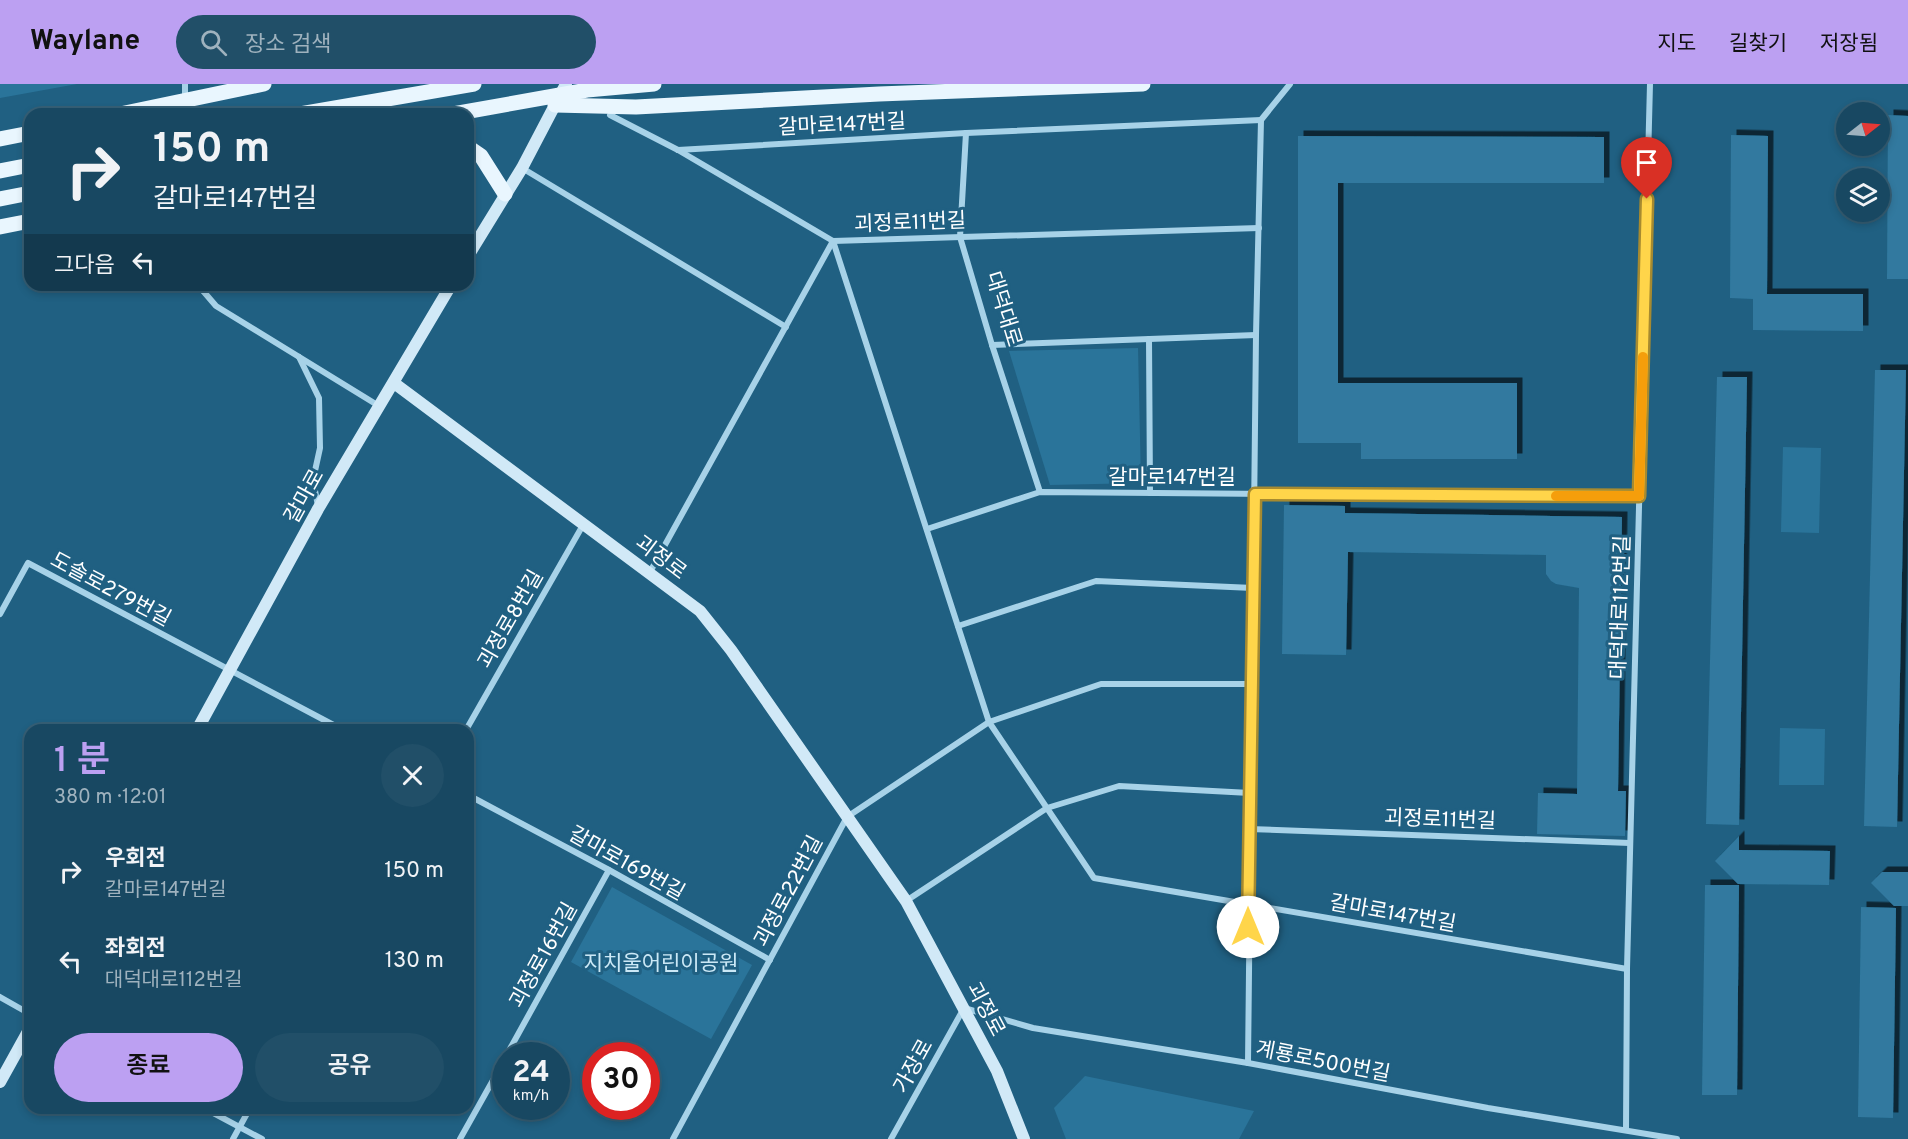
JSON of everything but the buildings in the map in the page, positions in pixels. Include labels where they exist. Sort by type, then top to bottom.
[{"type":"main road","points":[[149,108],[264,84]]},
{"type":"main road","points":[[335,108],[474,84]]},
{"type":"main road","points":[[474,246],[522,168],[566,84]]},
{"type":"main road","points":[[474,110],[587,90],[654,84]]},
{"type":"main road","points":[[555,105],[636,107],[879,94],[1143,84]]},
{"type":"main road","points":[[0,139],[24,134]]},
{"type":"main road","points":[[474,151],[481,156],[505,194]]},
{"type":"main road","points":[[0,171],[24,166]]},
{"type":"main road","points":[[0,199],[24,194]]},
{"type":"main road","points":[[0,227],[24,222]]},
{"type":"main road","name":"갈마로","points":[[200,724],[318,509],[448,291]]},
{"type":"main road","name":"괴정로","points":[[394,383],[700,611],[731,650],[906,902],[998,1071],[1024,1139]]},
{"type":"main road","points":[[0,1082],[24,1039]]},
{"type":"street","points":[[185,84],[185,108]]},
{"type":"street","points":[[1248,1063],[1249,828],[1261,120],[1290,84]]},
{"type":"street","name":"대덕대로112번길","points":[[1626,1130],[1627,969],[1650,84]]},
{"type":"street","points":[[610,115],[678,150],[833,241]]},
{"type":"street","name":"갈마로147번길","points":[[678,150],[966,133],[1261,120]]},
{"type":"street","name":"대덕대로","points":[[966,133],[960,237],[1040,492]]},
{"type":"street","points":[[522,168],[786,327]]},
{"type":"street","name":"괴정로11번길","points":[[650,572],[833,241],[1259,228]]},
{"type":"street","name":"갈마로147번길","points":[[833,241],[989,722],[1094,878],[1627,969]]},
{"type":"street","points":[[203,291],[216,306],[379,406]]},
{"type":"street","points":[[992,345],[1256,335]]},
{"type":"street","points":[[1149,339],[1150,493]]},
{"type":"street","points":[[299,357],[319,398],[320,448],[313,480],[318,509]]},
{"type":"street","name":"갈마로147번길","points":[[927,529],[1040,492],[1639,496]]},
{"type":"street","name":"괴정로8번길","points":[[469,724],[584,524]]},
{"type":"street","name":"도솔로279번길","points":[[0,614],[28,563],[230,672]]},
{"type":"street","points":[[958,626],[1096,581],[1253,588]]},
{"type":"street","points":[[230,672],[331,724]]},
{"type":"street","points":[[847,817],[989,722],[1101,684],[1251,684]]},
{"type":"street","points":[[906,902],[1047,808],[1119,786],[1250,793]]},
{"type":"street","name":"갈마로169번길","points":[[474,798],[770,960]]},
{"type":"street","name":"괴정로22번길","points":[[673,1139],[847,817]]},
{"type":"street","name":"괴정로11번길","points":[[1249,828],[1630,843]]},
{"type":"street","name":"괴정로16번길","points":[[514,1042],[609,870]]},
{"type":"street","points":[[0,997],[24,1011]]},
{"type":"street","name":"계룡로500번길","points":[[964,1008],[1034,1028],[1248,1063],[1488,1108],[1677,1139]]},
{"type":"street","name":"가장로","points":[[891,1139],[964,1008]]},
{"type":"street","name":"괴정로16번길","points":[[474,1114],[492,1081]]},
{"type":"street","points":[[215,1114],[262,1139]]},
{"type":"street","points":[[233,1139],[247,1114]]},
{"type":"street","name":"괴정로16번길","points":[[460,1139],[474,1114]]},
{"type":"green space","points":[[0,84],[77,84],[0,98]]},
{"type":"green space","points":[[1138,348],[1141,483],[1050,485],[1009,351]]},
{"type":"green space","points":[[1783,447],[1821,448],[1819,533],[1781,532]]},
{"type":"green space","points":[[1780,728],[1825,729],[1824,785],[1779,785]]},
{"type":"green space","name":"지치울어린이공원","points":[[612,887],[752,965],[711,1039],[571,962]]},
{"type":"green space","points":[[1085,1076],[1254,1111],[1239,1139],[1066,1139],[1054,1108]]},
{"type":"slow traffic","points":[[1556,496],[1639,496],[1643,357]]},
{"type":"route","points":[[1248,927],[1255,494],[1639,496],[1647,199]]}]
